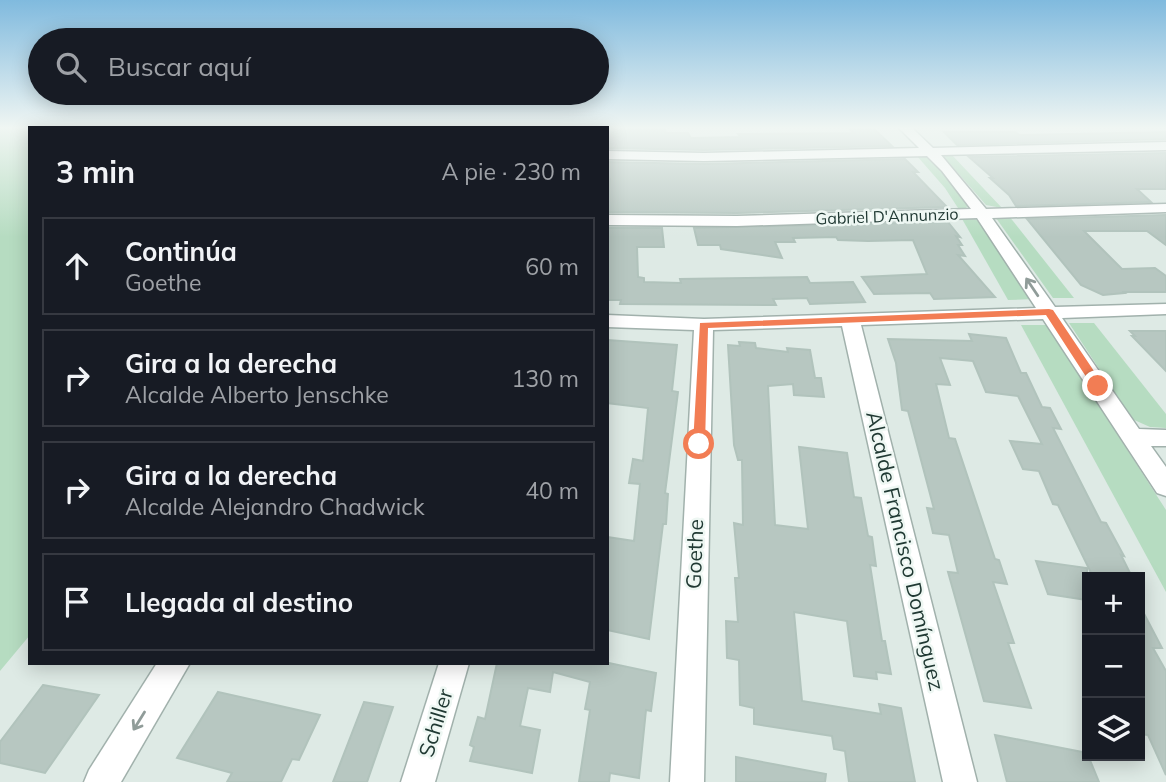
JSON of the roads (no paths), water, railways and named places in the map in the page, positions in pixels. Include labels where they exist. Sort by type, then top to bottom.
[{"type":"street","points":[[941,163],[957,179],[982,213],[1166,486]]},
{"type":"street","name":"Gabriel D'Annunzio","points":[[609,219],[737,221],[1166,208]]},
{"type":"street","points":[[609,321],[704,325],[1166,309]]},
{"type":"street","name":"Alcalde Francisco Domínguez","points":[[850,320],[960,782]]},
{"type":"street","name":"Goethe","points":[[687,782],[704,325]]},
{"type":"street","points":[[1133,437],[1166,438]]},
{"type":"street","points":[[101,782],[175,665]]},
{"type":"street","name":"Schiller","points":[[418,782],[453,665]]}]
